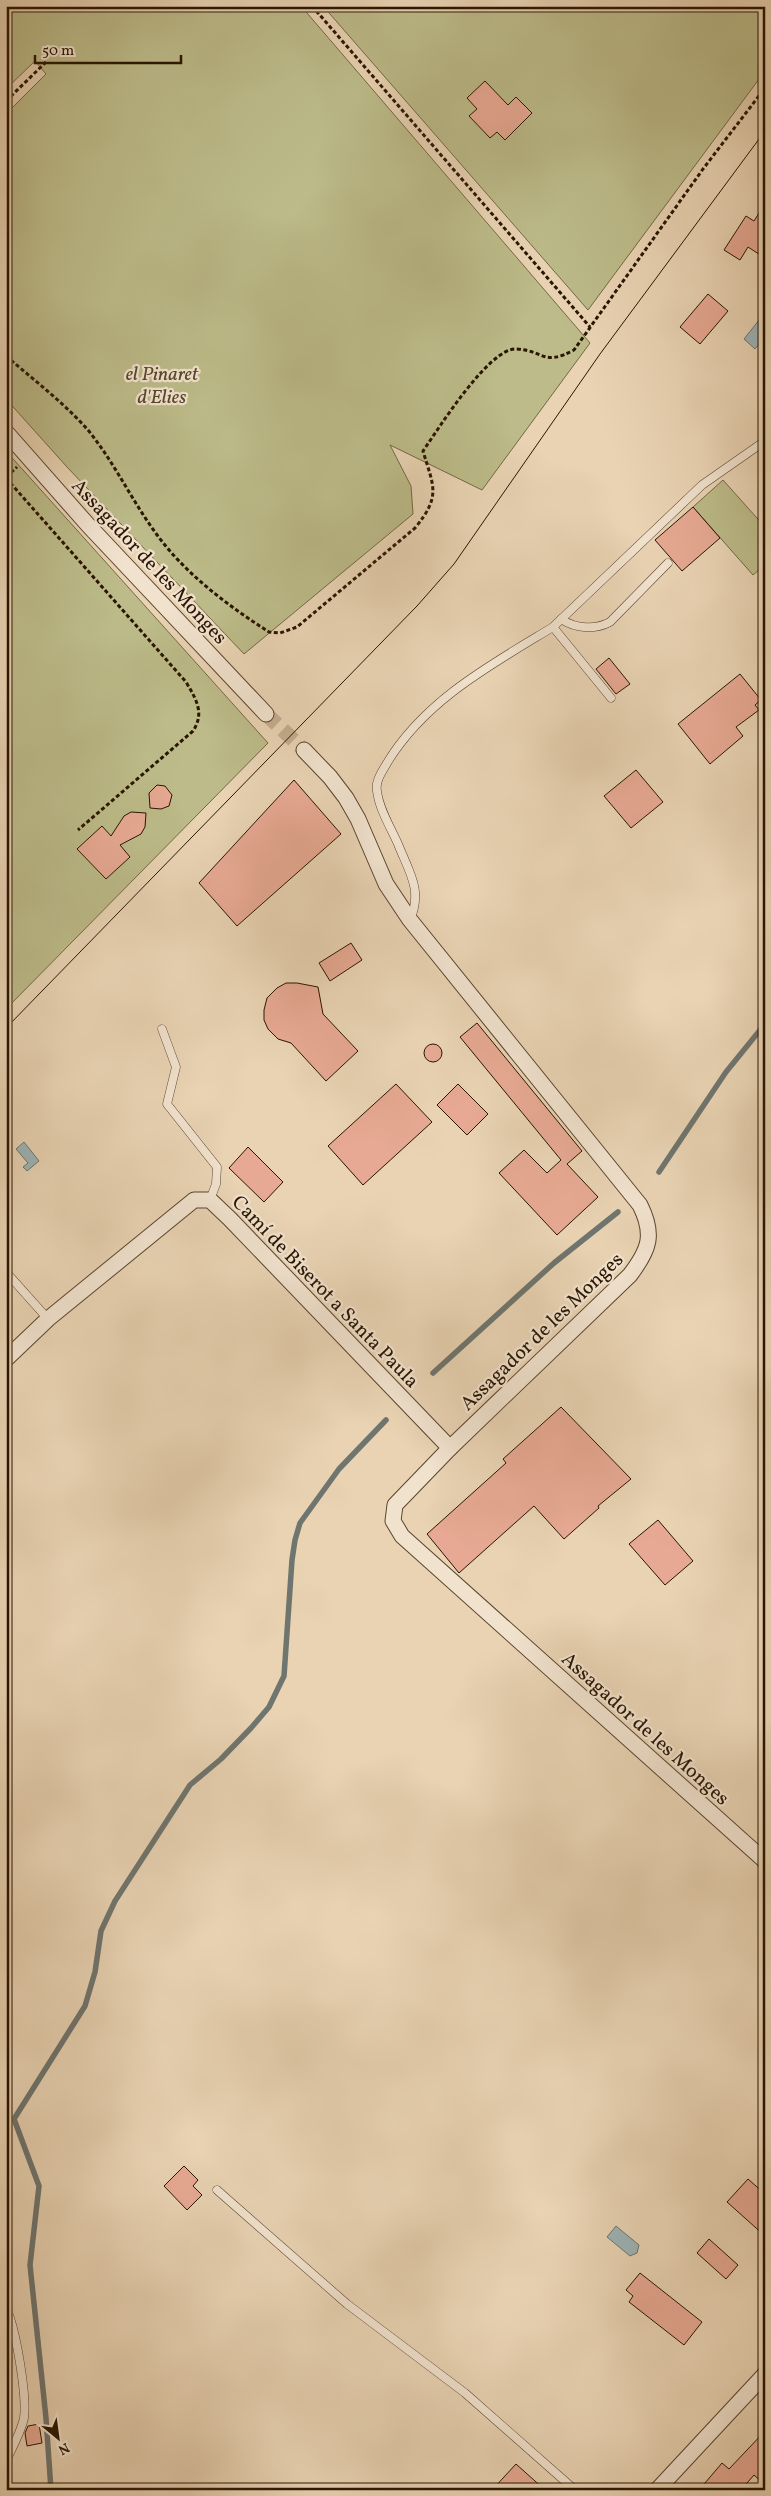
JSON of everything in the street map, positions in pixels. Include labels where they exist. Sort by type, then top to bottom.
[{"type":"street","name":"Assagador de les Monges","points":[[6,432],[88,525],[266,714]]},
{"type":"street","name":"Assagador de les Monges","points":[[304,750],[330,777],[346,798],[358,819],[386,884],[410,920],[640,1205],[648,1226],[649,1244],[630,1275],[450,1448],[395,1504],[393,1522],[402,1536],[765,1861]]},
{"type":"street","name":"Camí de Biserot a Santa Paula","points":[[6,1359],[48,1319],[194,1200],[210,1200],[450,1448]]},
{"type":"street","points":[[657,2490],[765,2374]]},
{"type":"lane","points":[[410,920],[416,906],[416,888],[382,808],[377,791],[378,780],[398,745],[409,732],[457,688],[488,666],[553,627],[702,485],[765,441]]},
{"type":"lane","points":[[561,619],[569,625],[599,628],[610,622],[668,563]]},
{"type":"lane","points":[[553,627],[611,698]]},
{"type":"lane","points":[[162,1029],[176,1067],[167,1104],[218,1167],[216,1184],[210,1200]]},
{"type":"lane","points":[[6,1272],[48,1319]]},
{"type":"lane","points":[[217,2190],[347,2304],[465,2393],[575,2490]]},
{"type":"lane","points":[[6,2308],[13,2323],[17,2345],[24,2418],[6,2461]]},
{"type":"path","points":[[312,6],[590,327]]},
{"type":"path","points":[[6,101],[46,62]]},
{"type":"path","points":[[6,356],[67,408],[88,431],[112,462],[156,533],[207,589],[269,632],[280,633],[297,627],[415,528],[429,512],[435,492],[423,451],[474,381],[493,359],[506,351],[517,349],[548,358],[559,358],[574,350],[765,88]]},
{"type":"path","points":[[6,478],[186,682],[198,706],[199,722],[192,731],[78,830]]},
{"type":"green space","name":"el Pinaret d'Elies","points":[[6,6],[301,6],[590,343],[482,490],[390,445],[411,486],[413,514],[244,654],[67,467],[6,399],[6,114],[46,74],[35,61],[6,89]]},
{"type":"green space","points":[[323,6],[765,6],[765,71],[588,310]]},
{"type":"green space","points":[[6,451],[268,743],[6,1009]]},
{"type":"green space","points":[[723,480],[765,527],[765,565],[753,575],[693,507]]},
{"type":"water","points":[[763,315],[765,337],[755,349],[744,339]]},
{"type":"water","points":[[24,1142],[39,1161],[27,1171],[23,1167],[28,1163],[16,1149]]},
{"type":"water","points":[[616,2226],[639,2245],[637,2253],[630,2256],[607,2237]]},
{"type":"building","points":[[485,81],[508,105],[516,97],[532,113],[505,140],[497,132],[490,138],[469,116],[477,109],[467,98]]},
{"type":"building","points":[[765,204],[765,258],[748,247],[740,260],[724,250],[746,216],[754,221]]},
{"type":"building","points":[[708,294],[728,311],[700,344],[680,327]]},
{"type":"building","points":[[693,507],[720,538],[682,571],[655,540]]},
{"type":"building","points":[[609,658],[630,684],[616,694],[596,669]]},
{"type":"building","points":[[740,674],[761,700],[755,705],[759,710],[736,727],[743,736],[710,764],[678,724]]},
{"type":"building","points":[[636,770],[663,802],[631,828],[604,796]]},
{"type":"building","points":[[294,780],[341,834],[237,926],[199,883]]},
{"type":"building","points":[[157,785],[165,786],[172,795],[169,806],[161,809],[150,808],[149,793]]},
{"type":"building","points":[[131,812],[146,813],[145,827],[141,834],[120,845],[130,857],[106,879],[77,849],[102,826],[111,836],[124,816]]},
{"type":"building","points":[[351,943],[362,960],[330,981],[319,963]]},
{"type":"building","points":[[286,983],[318,987],[323,1014],[358,1051],[326,1081],[291,1043],[278,1039],[268,1029],[264,1020],[267,998],[277,988]]},
{"type":"building","points":[[477,1023],[582,1151],[567,1164],[598,1197],[557,1235],[499,1173],[524,1150],[547,1173],[561,1160],[460,1037]]},
{"type":"building","points":[[433,1044],[439,1047],[442,1053],[439,1059],[433,1062],[427,1059],[424,1053],[427,1047]]},
{"type":"building","points":[[396,1084],[432,1122],[363,1185],[328,1146]]},
{"type":"building","points":[[458,1084],[488,1114],[467,1135],[437,1105]]},
{"type":"building","points":[[248,1147],[283,1182],[264,1202],[229,1168]]},
{"type":"building","points":[[561,1407],[631,1479],[598,1506],[599,1508],[564,1539],[534,1506],[459,1573],[427,1534],[506,1463],[503,1459]]},
{"type":"building","points":[[658,1520],[693,1561],[665,1585],[629,1544]]},
{"type":"building","points":[[184,2166],[198,2180],[193,2186],[202,2195],[187,2210],[164,2186]]},
{"type":"building","points":[[748,2179],[765,2194],[765,2236],[727,2202]]},
{"type":"building","points":[[709,2239],[738,2265],[726,2279],[697,2253]]},
{"type":"building","points":[[640,2273],[702,2322],[684,2345],[629,2302],[633,2296],[626,2290]]},
{"type":"building","points":[[39,2424],[42,2443],[27,2446],[25,2433],[28,2426]]},
{"type":"building","points":[[765,2431],[765,2485],[754,2475],[741,2490],[699,2490],[722,2463],[729,2469]]},
{"type":"building","points":[[516,2464],[545,2490],[492,2490]]},
{"type":"waterway","points":[[659,1172],[726,1072],[765,1024]]},
{"type":"waterway","points":[[433,1373],[554,1263],[618,1212]]},
{"type":"waterway","points":[[51,2490],[46,2418],[30,2265],[39,2186],[14,2119],[85,2006],[95,1972],[101,1931],[115,1901],[190,1785],[221,1759],[269,1707],[284,1676],[292,1560],[300,1523],[339,1469],[386,1420]]},
{"type":"tunnel","points":[[266,714],[304,750]]},
{"type":"tram line","points":[[6,1028],[417,606],[454,564],[600,354],[765,131]]}]
